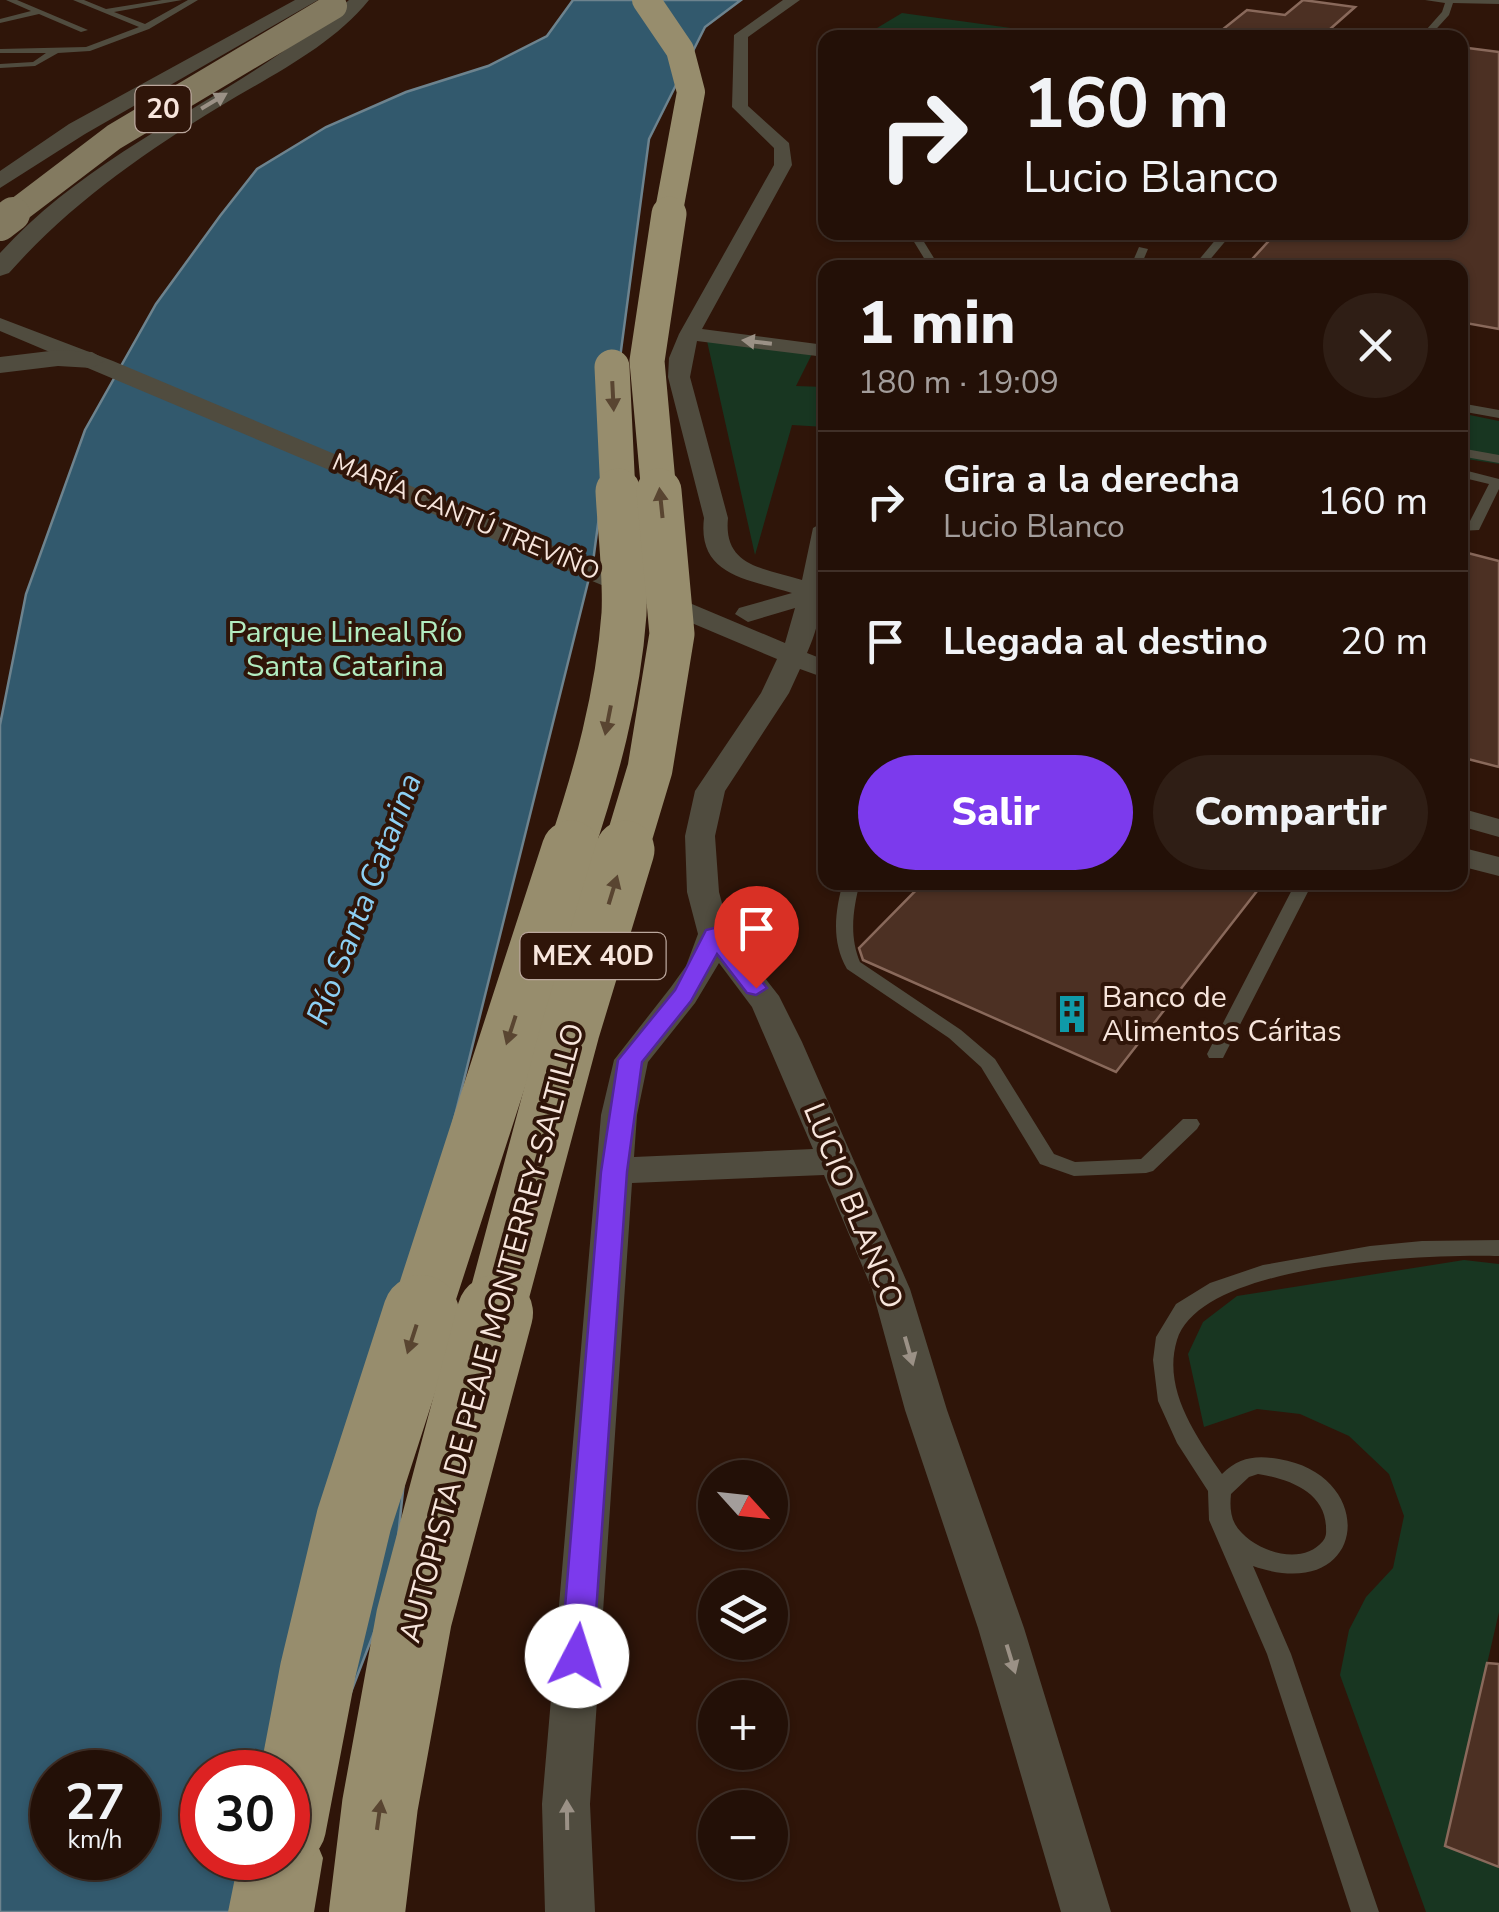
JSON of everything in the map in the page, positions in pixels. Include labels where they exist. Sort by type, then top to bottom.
[{"type":"highway","name":"AUTOPISTA DE PEAJE MONTERREY-SALTILLO","points":[[303,1750],[354,1520],[600,760],[616,677],[624,610],[611,359],[624,272],[652,152],[659,96],[652,53],[616,0]]},
{"type":"highway","name":"AUTOPISTA DE PEAJE MONTERREY-SALTILLO","points":[[367,1912],[380,1805],[414,1618],[570,1031],[650,769],[665,688],[672,634],[647,361],[652,306],[691,92],[680,50],[646,0]]},
{"type":"highway","points":[[271,1912],[278,1880]]},
{"type":"main road","name":"20","points":[[0,205],[106,127],[330,2]]},
{"type":"main road","name":"20","points":[[0,224],[114,137],[330,2]]},
{"type":"street","points":[[793,0],[740,35],[740,107],[782,147],[783,165],[689,334],[680,358],[679,377],[716,518],[718,549],[727,562],[811,591]]},
{"type":"street","name":"20","points":[[0,180],[25,162],[330,2]]},
{"type":"street","name":"20","points":[[0,268],[43,221],[106,173],[186,118],[328,31],[330,2]]},
{"type":"street","points":[[25,162],[30,178],[51,184],[82,182],[106,173]]},
{"type":"street","points":[[0,205],[32,211],[43,221]]},
{"type":"street","points":[[0,306],[101,358]]},
{"type":"street","points":[[0,324],[101,358]]},
{"type":"street","points":[[689,334],[818,351]]},
{"type":"street","points":[[0,366],[58,358],[101,358]]},
{"type":"street","name":"MARÍA CANTÚ TREVIÑO","points":[[101,358],[712,610],[807,642]]},
{"type":"street","name":"LUCIO BLANCO","points":[[818,560],[807,642],[722,769],[707,802],[700,836],[703,892],[714,934],[767,1004],[892,1289],[926,1410],[1007,1646],[1086,1912]]},
{"type":"street","points":[[748,614],[811,591]]},
{"type":"street","name":"MARÍA CANTÚ TREVIÑO","points":[[712,610],[748,614],[807,642]]},
{"type":"street","points":[[1468,819],[1499,828]]},
{"type":"street","points":[[1468,858],[1499,868]]},
{"type":"street","points":[[570,1912],[566,1804],[614,1172],[630,1060],[683,995],[702,966],[714,934]]},
{"type":"street","points":[[614,1172],[838,1161]]},
{"type":"lane","points":[[10,0],[84,30]]},
{"type":"lane","points":[[80,0],[146,27]]},
{"type":"lane","points":[[104,10],[178,0]]},
{"type":"lane","points":[[0,51],[87,49],[146,27],[194,0]]},
{"type":"lane","points":[[1429,0],[1499,2]]},
{"type":"lane","points":[[1430,30],[1446,13],[1450,2]]},
{"type":"lane","points":[[0,21],[40,12]]},
{"type":"lane","points":[[0,66],[35,64],[56,52]]},
{"type":"lane","points":[[1204,260],[1221,240]]},
{"type":"lane","points":[[1139,260],[1144,248]]},
{"type":"lane","points":[[1468,408],[1499,414]]},
{"type":"lane","points":[[1468,453],[1499,458]]},
{"type":"lane","points":[[1468,475],[1496,482],[1494,500],[1474,527],[1468,527]]},
{"type":"lane","points":[[849,890],[845,950],[853,965],[956,1034],[988,1064],[1048,1159],[1074,1169],[1146,1166],[1190,1124]]},
{"type":"lane","points":[[1216,1054],[1301,890]]},
{"type":"lane","points":[[1365,1912],[1279,1654],[1220,1520],[1220,1490],[1180,1434],[1170,1408],[1164,1378],[1167,1336],[1176,1316],[1214,1288],[1267,1271],[1454,1245],[1499,1248]]},
{"type":"lane","points":[[1220,1490],[1241,1470],[1278,1465],[1316,1482],[1338,1513],[1333,1545],[1303,1563],[1262,1559],[1242,1549],[1228,1534]]},
{"type":"green space","points":[[902,13],[1025,30],[874,30]]},
{"type":"green space","points":[[707,341],[812,354],[796,386],[818,387],[818,427],[792,425],[755,555]]},
{"type":"green space","points":[[1468,415],[1499,421],[1499,464],[1468,459]]},
{"type":"green space","points":[[1464,1260],[1499,1264],[1499,1612],[1445,1846],[1499,1867],[1499,1912],[1426,1912],[1340,1675],[1349,1630],[1366,1597],[1393,1568],[1404,1516],[1389,1474],[1349,1436],[1300,1414],[1257,1409],[1204,1427],[1188,1354],[1203,1322],[1237,1296]]},
{"type":"water","name":"Río Santa Catarina","points":[[573,0],[741,0],[705,27],[649,139],[593,562],[435,1196],[393,1583],[310,1799],[310,1750],[180,1750],[180,1880],[278,1880],[266,1912],[0,1912],[0,725],[26,594],[85,430],[156,304],[257,169],[326,127],[406,92],[488,66],[547,36]]},
{"type":"building","points":[[1303,0],[1355,7],[1329,30],[1222,30],[1247,10],[1285,15]]},
{"type":"building","points":[[1468,48],[1499,52],[1499,329],[1468,323],[1468,260],[1251,260],[1270,240],[1468,240]]},
{"type":"building","points":[[1468,553],[1499,561],[1499,767],[1468,759]]},
{"type":"building","name":"Banco de Alimentos Cáritas","points":[[916,890],[1258,890],[1116,1072],[863,960],[859,948]]},
{"type":"building","points":[[1487,1663],[1499,1664],[1499,1867],[1445,1846]]},
{"type":"place","name":"Banco de Alimentos Cáritas","points":[[1072,1014]]},
{"type":"route","points":[[577,1656],[619,1115],[630,1060],[683,995],[702,966],[714,934],[756,988]]},
{"type":"park label","name":"Parque Lineal Río Santa Catarina","points":[[345,649]]}]
